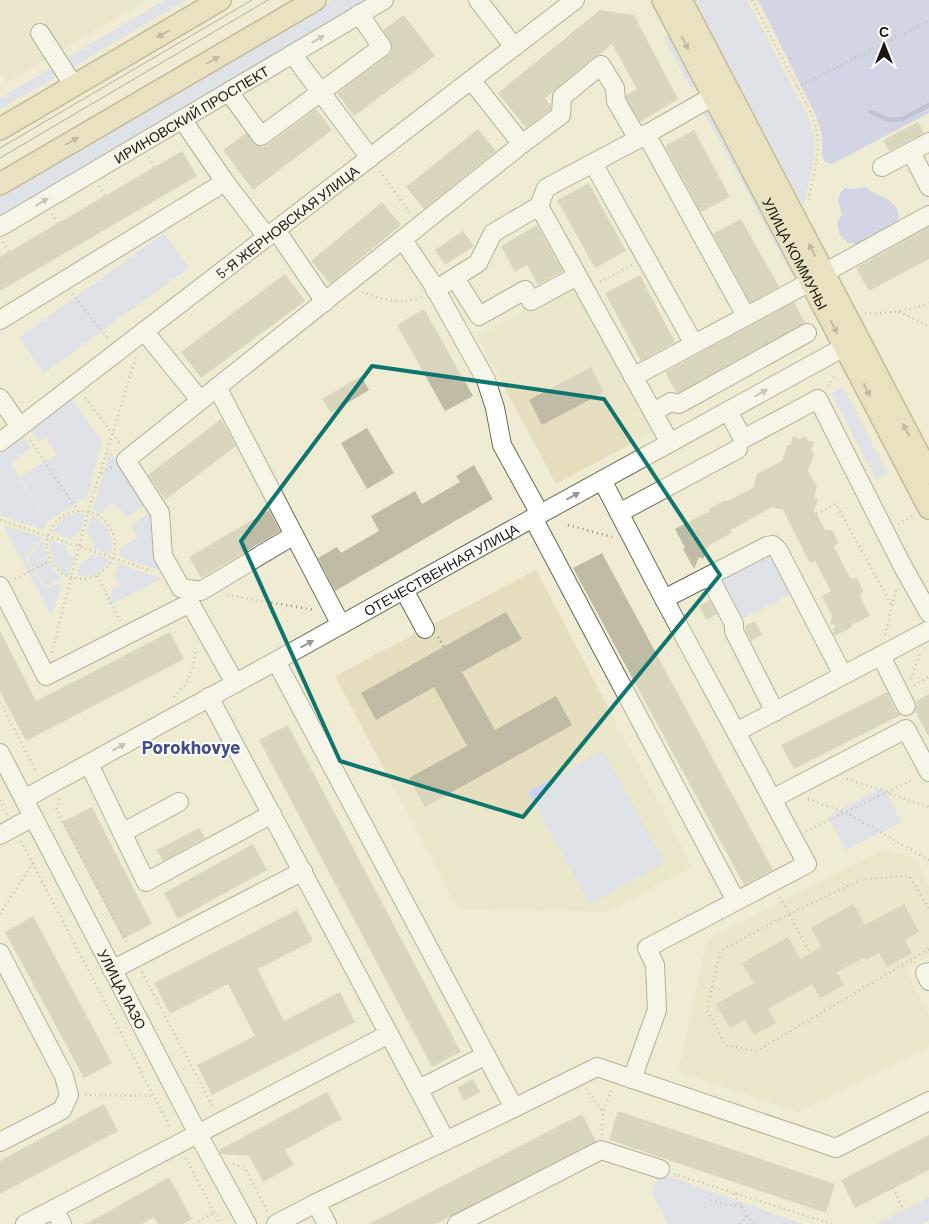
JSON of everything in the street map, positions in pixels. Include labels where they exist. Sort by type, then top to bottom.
[{"type":"main road","points":[[0,129],[220,0]]},
{"type":"main road","points":[[0,184],[315,0]]},
{"type":"main road","name":"УЛИЦА КОММУНЫ","points":[[663,0],[720,92],[852,343],[929,474]]},
{"type":"main road","name":"УЛИЦА КОММУНЫ","points":[[681,0],[720,92]]},
{"type":"main road","name":"УЛИЦА КОММУНЫ","points":[[852,343],[929,508]]},
{"type":"street","name":"ИРИНОВСКИЙ ПРОСПЕКТ","points":[[2,234],[182,119],[384,0]]},
{"type":"street","points":[[478,0],[514,47]]},
{"type":"street","name":"5-Я ЖЕРНОВСКАЯ УЛИЦА","points":[[0,442],[575,0]]},
{"type":"street","points":[[229,92],[261,136],[382,47],[360,14]]},
{"type":"street","points":[[40,33],[74,86]]},
{"type":"street","points":[[293,54],[370,158]]},
{"type":"street","points":[[294,535],[201,591],[181,588],[164,556],[160,513],[126,460],[522,144],[561,116],[562,97],[601,65],[615,88],[616,101],[642,137],[746,316]]},
{"type":"street","points":[[471,80],[522,144]]},
{"type":"street","points":[[436,291],[478,263],[493,233],[539,206],[546,188],[642,137],[720,92]]},
{"type":"street","points":[[182,119],[225,182],[272,233],[325,302]]},
{"type":"street","points":[[882,167],[929,142]]},
{"type":"street","points":[[911,152],[929,187]]},
{"type":"street","points":[[594,162],[694,344]]},
{"type":"street","points":[[0,320],[225,182]]},
{"type":"street","points":[[539,206],[581,283],[613,348],[633,377],[670,443]]},
{"type":"street","points":[[633,377],[929,215]]},
{"type":"street","points":[[403,240],[436,291],[486,380],[495,408],[502,445],[736,901]]},
{"type":"street","points":[[454,278],[478,316],[525,290],[531,300],[581,283]]},
{"type":"street","points":[[144,331],[200,400]]},
{"type":"street","points":[[653,412],[671,402],[679,404],[807,333]]},
{"type":"street","name":"ОТЕЧЕСТВЕННАЯ УЛИЦА","points":[[24,799],[276,661],[338,619],[404,590],[852,343]]},
{"type":"street","points":[[217,387],[338,619]]},
{"type":"street","points":[[0,398],[20,427]]},
{"type":"street","points":[[728,411],[743,439],[818,399],[902,565],[929,613]]},
{"type":"street","points":[[619,513],[738,449]]},
{"type":"street","points":[[602,480],[736,732],[779,795],[793,838],[807,864],[647,948],[655,965],[657,1010],[632,1079]]},
{"type":"street","points":[[664,599],[766,546],[773,545],[778,550],[843,676]]},
{"type":"street","points":[[709,576],[734,624],[734,631],[775,712]]},
{"type":"street","points":[[0,586],[46,676],[190,604],[235,683]]},
{"type":"street","points":[[404,590],[431,632]]},
{"type":"street","points":[[736,732],[928,630]]},
{"type":"street","points":[[779,795],[906,729],[911,715],[880,656]]},
{"type":"street","points":[[276,661],[514,1108]]},
{"type":"street","points":[[209,698],[446,1141]]},
{"type":"street","points":[[906,729],[929,772]]},
{"type":"street","name":"УЛИЦА ЛАЗО","points":[[0,753],[198,1134],[247,1224]]},
{"type":"street","points":[[89,764],[146,882],[272,814]]},
{"type":"street","points":[[122,833],[179,802]]},
{"type":"street","points":[[7,831],[33,817]]},
{"type":"street","points":[[112,970],[303,872]]},
{"type":"street","points":[[0,953],[64,1076],[69,1095],[62,1110],[0,1142]]},
{"type":"street","points":[[929,972],[925,974],[929,981]]},
{"type":"street","points":[[25,1224],[58,1216],[178,1144],[389,1034]]},
{"type":"street","points":[[418,1090],[486,1055]]},
{"type":"street","points":[[273,1220],[316,1203],[597,1067],[836,1148],[929,1101]]},
{"type":"street","points":[[457,1224],[601,1150],[660,1170]]},
{"type":"street","points":[[316,1203],[327,1224]]},
{"type":"path","points":[[752,0],[812,115],[817,129],[818,142],[806,212]]},
{"type":"path","points":[[797,87],[929,21]]},
{"type":"path","points":[[149,157],[154,167]]},
{"type":"path","points":[[370,158],[420,227]]},
{"type":"path","points":[[99,186],[105,196]]},
{"type":"path","points":[[52,214],[58,223]]},
{"type":"path","points":[[2,234],[9,252]]},
{"type":"path","points":[[581,283],[646,258]]},
{"type":"path","points":[[62,282],[119,351]]},
{"type":"path","points":[[347,284],[367,294],[390,300],[407,301],[436,291]]},
{"type":"path","points":[[864,312],[883,314],[929,303]]},
{"type":"path","points":[[897,311],[929,326]]},
{"type":"path","points":[[46,676],[88,512],[144,331]]},
{"type":"path","points":[[75,384],[113,434]]},
{"type":"path","points":[[20,427],[78,511]]},
{"type":"path","points":[[812,516],[836,504],[892,606]]},
{"type":"path","points":[[78,511],[88,512],[102,518],[112,530],[115,544],[113,558],[104,571],[92,578],[71,579],[58,572],[50,561],[46,548],[48,536],[56,521],[69,513],[78,511]]},
{"type":"path","points":[[0,520],[154,572]]},
{"type":"path","points":[[568,525],[635,543]]},
{"type":"path","points":[[29,572],[50,561]]},
{"type":"path","points":[[880,656],[902,565]]},
{"type":"path","points":[[97,576],[127,635]]},
{"type":"path","points":[[201,591],[338,619]]},
{"type":"path","points":[[170,702],[186,684],[192,666],[200,622]]},
{"type":"path","points":[[928,630],[908,688],[929,677]]},
{"type":"path","points":[[431,632],[444,647]]},
{"type":"path","points":[[0,702],[37,772]]},
{"type":"path","points":[[824,772],[929,807]]},
{"type":"path","points":[[793,838],[929,772]]},
{"type":"path","points":[[56,793],[60,800],[56,808],[221,1122]]},
{"type":"path","points":[[779,795],[844,812],[929,860]]},
{"type":"path","points":[[0,800],[7,831],[33,863],[220,1224]]},
{"type":"path","points":[[0,914],[33,863]]},
{"type":"path","points":[[929,908],[909,876],[863,880],[789,914],[720,951],[707,1010],[725,1045],[757,1051],[929,949]]},
{"type":"path","points":[[771,882],[810,953]]},
{"type":"path","points":[[601,1150],[603,1112],[615,1074]]},
{"type":"path","points":[[578,1077],[603,1112]]},
{"type":"path","points":[[69,1095],[154,1096]]},
{"type":"path","points":[[231,1163],[245,1168],[273,1220]]},
{"type":"path","points":[[660,1170],[832,1224]]},
{"type":"path","points":[[893,1188],[902,1207]]},
{"type":"path","points":[[734,1194],[753,1224]]},
{"type":"path","points":[[711,1200],[741,1206]]},
{"type":"path","points":[[194,1224],[214,1213]]},
{"type":"path","points":[[740,1224],[747,1216]]},
{"type":"highlighted area","points":[[372,366],[604,399],[720,575],[523,817],[340,761],[241,541]]},
{"type":"shaded area","points":[[0,0],[147,0],[6,83],[0,71]]},
{"type":"shaded area","points":[[165,0],[186,0],[73,67],[65,59]]},
{"type":"shaded area","points":[[332,0],[367,0],[0,216],[0,196]]},
{"type":"shaded area","points":[[694,0],[747,0],[808,117],[814,134],[814,159],[804,207]]},
{"type":"shaded area","points":[[758,0],[929,0],[929,113],[832,164],[825,162],[822,152],[821,132],[815,114]]},
{"type":"shaded area","points":[[669,34],[697,85],[691,88],[663,37]]},
{"type":"shaded area","points":[[53,67],[56,77],[0,109],[0,98]]},
{"type":"shaded area","points":[[707,104],[799,274],[793,277],[701,107]]},
{"type":"shaded area","points":[[866,187],[887,199],[897,208],[899,217],[895,227],[858,244],[848,243],[840,235],[837,224],[842,213],[838,201],[840,193],[845,188]]},
{"type":"shaded area","points":[[164,233],[189,268],[44,373],[19,338]]},
{"type":"shaded area","points":[[574,284],[653,432],[556,484],[477,336]]},
{"type":"shaded area","points":[[843,387],[888,474],[876,479],[831,393]]},
{"type":"shaded area","points":[[69,395],[102,442],[86,501],[84,499],[47,521],[20,477],[56,455],[68,473],[46,437],[39,442],[28,426]]},
{"type":"shaded area","points":[[20,432],[31,448],[11,464],[47,522],[43,530],[0,515],[0,448]]},
{"type":"shaded area","points":[[110,451],[147,503],[128,517],[113,503],[100,513],[93,509]]},
{"type":"shaded area","points":[[154,508],[167,573],[120,557],[122,547],[138,538],[131,526]]},
{"type":"shaded area","points":[[85,514],[80,533],[70,539],[52,532],[63,520],[70,515]]},
{"type":"shaded area","points":[[91,516],[102,522],[109,531],[112,542],[112,554],[94,550],[93,541],[87,535]]},
{"type":"shaded area","points":[[3,525],[43,537],[25,558],[45,589],[58,584],[62,587],[51,615]]},
{"type":"shaded area","points":[[43,540],[47,557],[58,575],[63,579],[45,587],[28,559]]},
{"type":"shaded area","points":[[50,540],[67,546],[68,553],[74,558],[69,576],[56,566],[51,557]]},
{"type":"shaded area","points":[[92,554],[110,559],[97,574],[78,576],[80,561],[84,561]]},
{"type":"shaded area","points":[[771,555],[791,594],[740,620],[720,581]]},
{"type":"shaded area","points":[[118,564],[162,579],[111,604],[112,589],[120,586],[115,577]]},
{"type":"shaded area","points":[[536,570],[692,867],[606,912],[458,909],[335,676]]},
{"type":"shaded area","points":[[603,751],[665,862],[590,904],[528,792]]},
{"type":"shaded area","points":[[883,787],[902,822],[846,850],[828,816]]},
{"type":"shaded area","points":[[884,849],[915,857],[929,886],[929,956],[905,969],[929,1016],[929,1046],[798,1112],[678,1072],[707,940]]},
{"type":"shaded area","points":[[659,1173],[803,1224],[668,1224],[652,1194]]},
{"type":"shaded area","points":[[929,1197],[929,1220],[922,1224],[877,1224]]},
{"type":"building","points":[[600,10],[634,15],[678,99],[640,122],[626,98],[626,95],[637,89],[612,44],[545,98],[551,109],[526,128],[498,93]]},
{"type":"building","points":[[404,15],[435,56],[354,116],[337,93],[389,55],[392,51],[392,46],[383,30]]},
{"type":"building","points":[[316,109],[332,130],[253,190],[223,150],[246,133],[256,145],[262,147],[267,145]]},
{"type":"building","points":[[918,122],[924,133],[889,151],[883,140]]},
{"type":"building","points":[[478,129],[496,151],[424,209],[406,187]]},
{"type":"building","points":[[694,130],[730,197],[701,212],[665,146]]},
{"type":"building","points":[[182,151],[197,176],[0,291],[0,257]]},
{"type":"building","points":[[589,183],[626,251],[595,268],[557,200]]},
{"type":"building","points":[[382,202],[401,225],[330,284],[311,261]]},
{"type":"building","points":[[741,219],[779,287],[750,302],[713,234]]},
{"type":"building","points":[[537,225],[563,271],[538,285],[527,265],[515,272],[501,246]]},
{"type":"building","points":[[929,227],[929,259],[869,291],[856,268]]},
{"type":"building","points":[[463,231],[474,246],[445,265],[435,250]]},
{"type":"building","points":[[285,274],[305,301],[201,378],[181,352]]},
{"type":"building","points":[[640,275],[675,342],[641,361],[605,293]]},
{"type":"building","points":[[794,302],[805,323],[678,393],[676,392],[665,372]]},
{"type":"building","points":[[424,309],[473,396],[445,411],[397,325]]},
{"type":"building","points":[[591,367],[604,392],[542,425],[529,400]]},
{"type":"building","points":[[361,376],[369,390],[331,413],[322,399]]},
{"type":"building","points":[[221,419],[236,446],[165,500],[148,475]]},
{"type":"building","points":[[367,428],[394,473],[367,489],[341,443]]},
{"type":"building","points":[[793,436],[800,439],[805,436],[808,441],[814,442],[811,450],[814,454],[808,471],[817,486],[814,498],[818,499],[814,510],[825,530],[832,530],[838,542],[834,547],[850,578],[857,578],[863,591],[860,596],[870,616],[851,625],[852,627],[835,636],[833,633],[835,625],[830,624],[832,616],[822,596],[831,591],[815,561],[810,563],[783,510],[772,507],[731,530],[732,533],[709,545],[703,559],[699,557],[694,569],[675,529],[710,511],[709,509],[725,500],[726,502],[753,488],[757,474],[782,461]]},
{"type":"building","points":[[474,465],[493,499],[335,591],[318,558],[337,547],[341,553],[379,531],[371,516],[415,491],[422,504],[460,482],[456,476]]},
{"type":"building","points":[[269,510],[280,531],[201,578],[189,557]]},
{"type":"building","points":[[602,553],[773,870],[744,885],[573,568]]},
{"type":"building","points":[[710,600],[717,614],[707,620],[699,606]]},
{"type":"building","points":[[506,612],[522,639],[462,672],[495,730],[556,696],[572,725],[425,807],[409,778],[467,746],[434,687],[376,720],[361,693]]},
{"type":"building","points":[[755,621],[762,635],[751,641],[745,626]]},
{"type":"building","points":[[0,631],[36,701],[170,632],[184,659],[26,741],[0,692]]},
{"type":"building","points":[[887,692],[896,711],[901,715],[794,769],[781,745]]},
{"type":"building","points":[[929,694],[929,737],[915,711],[916,701]]},
{"type":"building","points":[[288,725],[461,1052],[432,1067],[259,740]]},
{"type":"building","points":[[92,807],[152,924],[123,939],[62,822]]},
{"type":"building","points":[[199,828],[205,838],[163,861],[157,850]]},
{"type":"building","points":[[253,844],[267,870],[178,919],[164,893]]},
{"type":"building","points":[[853,904],[865,925],[904,904],[919,932],[905,940],[912,953],[887,967],[879,953],[866,960],[865,957],[837,972],[844,985],[820,998],[812,984],[768,1009],[776,1023],[754,1035],[745,1020],[730,1028],[716,1004],[754,983],[742,963],[788,937],[800,959],[821,947],[811,928]]},
{"type":"building","points":[[297,910],[313,941],[258,969],[284,1021],[340,992],[355,1022],[212,1095],[197,1065],[255,1036],[228,984],[170,1014],[154,983]]},
{"type":"building","points":[[33,916],[112,1063],[84,1078],[5,932]]},
{"type":"building","points":[[473,1079],[480,1092],[464,1101],[457,1087]]},
{"type":"building","points":[[327,1092],[342,1119],[285,1150],[294,1165],[263,1182],[249,1156],[221,1154],[219,1150]]},
{"type":"building","points":[[104,1104],[118,1131],[0,1194],[0,1161]]},
{"type":"building","points":[[618,1111],[835,1184],[826,1213],[609,1140]]},
{"type":"building","points":[[582,1114],[596,1141],[436,1224],[369,1224]]},
{"type":"building","points":[[929,1135],[929,1170],[855,1208],[841,1180]]},
{"type":"building","points":[[169,1177],[192,1219],[183,1224],[158,1224],[154,1217],[142,1224],[86,1224]]},
{"type":"waterway","points":[[871,112],[889,120],[902,119],[929,105]]},
{"type":"tram line","points":[[0,148],[252,0]]},
{"type":"tram line","points":[[0,158],[268,0]]},
{"type":"district","name":"Porokhovye","points":[[191,746]]}]
